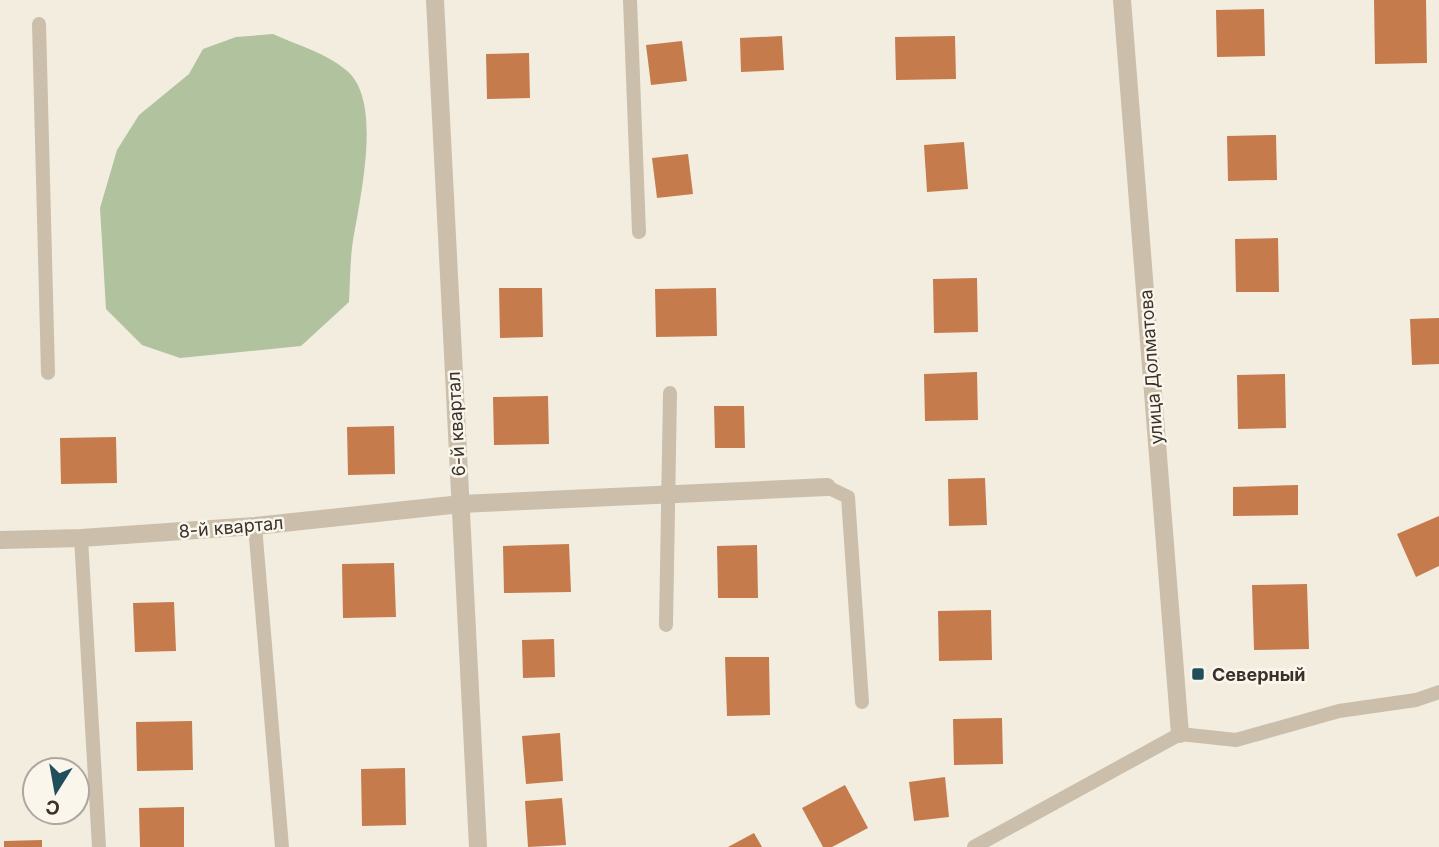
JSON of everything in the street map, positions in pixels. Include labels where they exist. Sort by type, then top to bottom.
[{"type":"street","name":"6-й квартал","points":[[435,0],[478,847]]},
{"type":"street","name":"улица Долматова","points":[[1122,0],[1180,734]]},
{"type":"street","name":"8-й квартал","points":[[0,540],[81,538],[255,526],[460,504],[827,486]]},
{"type":"lane","points":[[629,0],[639,232]]},
{"type":"lane","points":[[39,24],[48,373]]},
{"type":"lane","points":[[666,625],[670,393]]},
{"type":"lane","points":[[827,486],[848,496],[862,702]]},
{"type":"lane","points":[[255,526],[282,847]]},
{"type":"lane","points":[[81,538],[99,847]]},
{"type":"lane","points":[[974,847],[1180,734],[1236,740],[1339,711],[1416,700],[1439,692]]},
{"type":"green space","points":[[273,34],[320,54],[346,70],[358,85],[364,105],[366,154],[352,248],[349,302],[301,346],[180,358],[142,345],[106,309],[100,208],[117,150],[139,115],[189,74],[203,49],[236,37]]},
{"type":"building","points":[[1374,0],[1426,0],[1427,63],[1375,64]]},
{"type":"building","points":[[1264,9],[1265,56],[1217,57],[1216,10]]},
{"type":"building","points":[[782,36],[784,70],[741,72],[740,38]]},
{"type":"building","points":[[955,36],[956,79],[896,80],[895,37]]},
{"type":"building","points":[[682,41],[687,81],[651,85],[646,45]]},
{"type":"building","points":[[529,53],[530,98],[487,99],[486,54]]},
{"type":"building","points":[[1276,135],[1277,180],[1228,181],[1227,136]]},
{"type":"building","points":[[964,142],[968,189],[927,192],[924,145]]},
{"type":"building","points":[[688,154],[693,194],[657,198],[652,158]]},
{"type":"building","points":[[1278,238],[1279,292],[1236,292],[1235,239]]},
{"type":"building","points":[[977,278],[978,332],[934,333],[933,279]]},
{"type":"building","points":[[499,288],[542,288],[543,337],[500,338]]},
{"type":"building","points":[[716,288],[717,336],[656,337],[655,289]]},
{"type":"building","points":[[1439,318],[1439,364],[1412,365],[1410,319]]},
{"type":"building","points":[[977,372],[978,420],[925,421],[924,374]]},
{"type":"building","points":[[1285,374],[1286,428],[1238,429],[1237,375]]},
{"type":"building","points":[[548,396],[549,444],[494,445],[493,397]]},
{"type":"building","points":[[714,406],[744,406],[745,448],[715,448]]},
{"type":"building","points":[[394,426],[395,474],[348,475],[347,427]]},
{"type":"building","points":[[116,437],[117,483],[61,484],[60,438]]},
{"type":"building","points":[[985,478],[987,525],[949,526],[948,479]]},
{"type":"building","points":[[1298,485],[1298,515],[1233,516],[1233,487]]},
{"type":"building","points":[[1439,516],[1439,566],[1416,577],[1397,534]]},
{"type":"building","points":[[569,544],[571,592],[504,593],[503,546]]},
{"type":"building","points":[[757,545],[758,598],[718,598],[717,546]]},
{"type":"building","points":[[394,563],[396,617],[343,618],[342,564]]},
{"type":"building","points":[[1307,584],[1309,649],[1254,650],[1252,585]]},
{"type":"building","points":[[174,602],[176,651],[135,652],[133,603]]},
{"type":"building","points":[[991,610],[992,660],[939,661],[938,611]]},
{"type":"building","points":[[554,639],[555,677],[523,678],[522,640]]},
{"type":"building","points":[[725,657],[769,657],[770,715],[727,716]]},
{"type":"building","points":[[1002,718],[1003,764],[954,765],[953,719]]},
{"type":"building","points":[[192,721],[193,770],[137,771],[136,722]]},
{"type":"building","points":[[560,733],[563,781],[526,784],[522,736]]},
{"type":"building","points":[[405,768],[406,825],[362,826],[361,769]]},
{"type":"building","points":[[945,777],[949,817],[914,821],[909,782]]},
{"type":"building","points":[[845,785],[868,828],[832,847],[823,847],[802,808]]},
{"type":"building","points":[[562,798],[566,845],[528,847],[525,801]]},
{"type":"building","points":[[184,807],[184,847],[140,847],[139,808]]},
{"type":"building","points":[[754,833],[762,847],[728,847]]},
{"type":"building","points":[[42,840],[42,847],[4,847],[4,841]]},
{"type":"place","name":"Северный","points":[[1198,674]]}]
